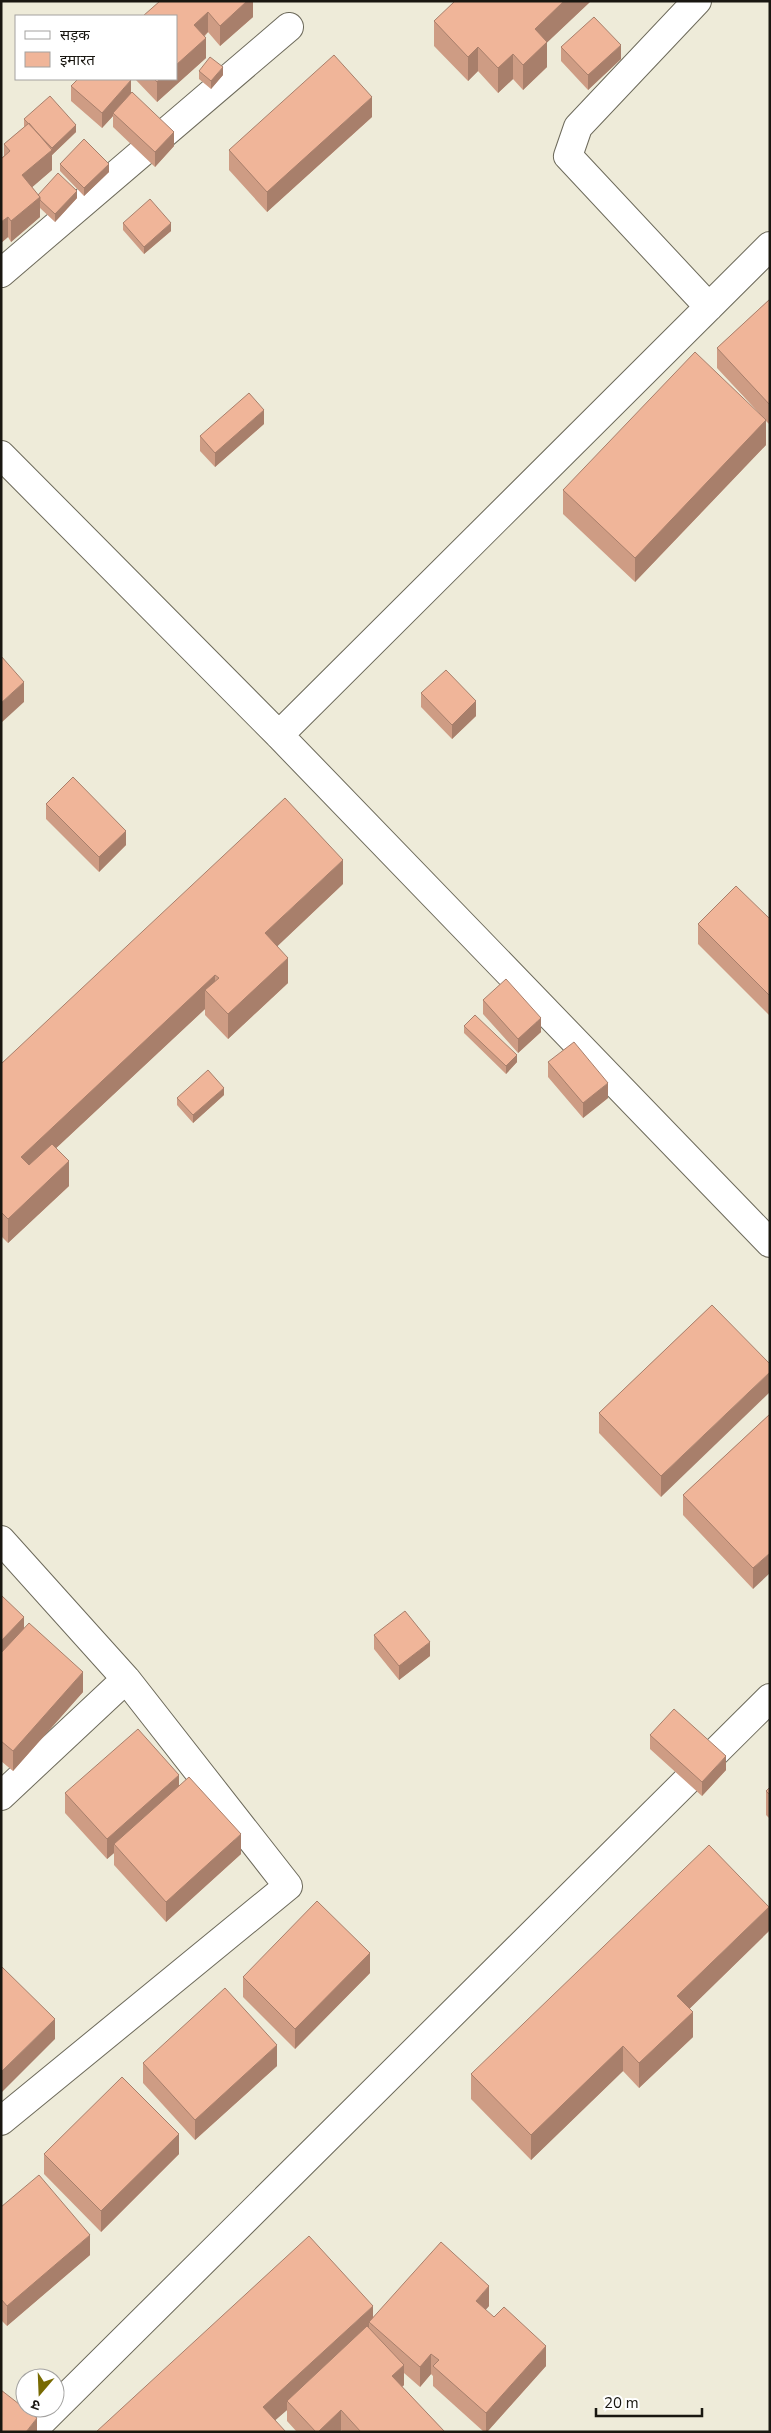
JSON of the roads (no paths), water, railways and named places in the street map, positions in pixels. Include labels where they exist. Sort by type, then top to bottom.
[{"type":"street","points":[[697,1],[578,127],[568,156],[709,306]]},
{"type":"street","points":[[1,273],[289,27]]},
{"type":"street","points":[[279,735],[770,246]]},
{"type":"street","points":[[1,455],[279,735],[770,1243]]},
{"type":"street","points":[[1,1540],[126,1679],[288,1886],[1,2121]]},
{"type":"street","points":[[1,1796],[126,1679]]},
{"type":"street","points":[[32,2432],[770,1698]]}]
